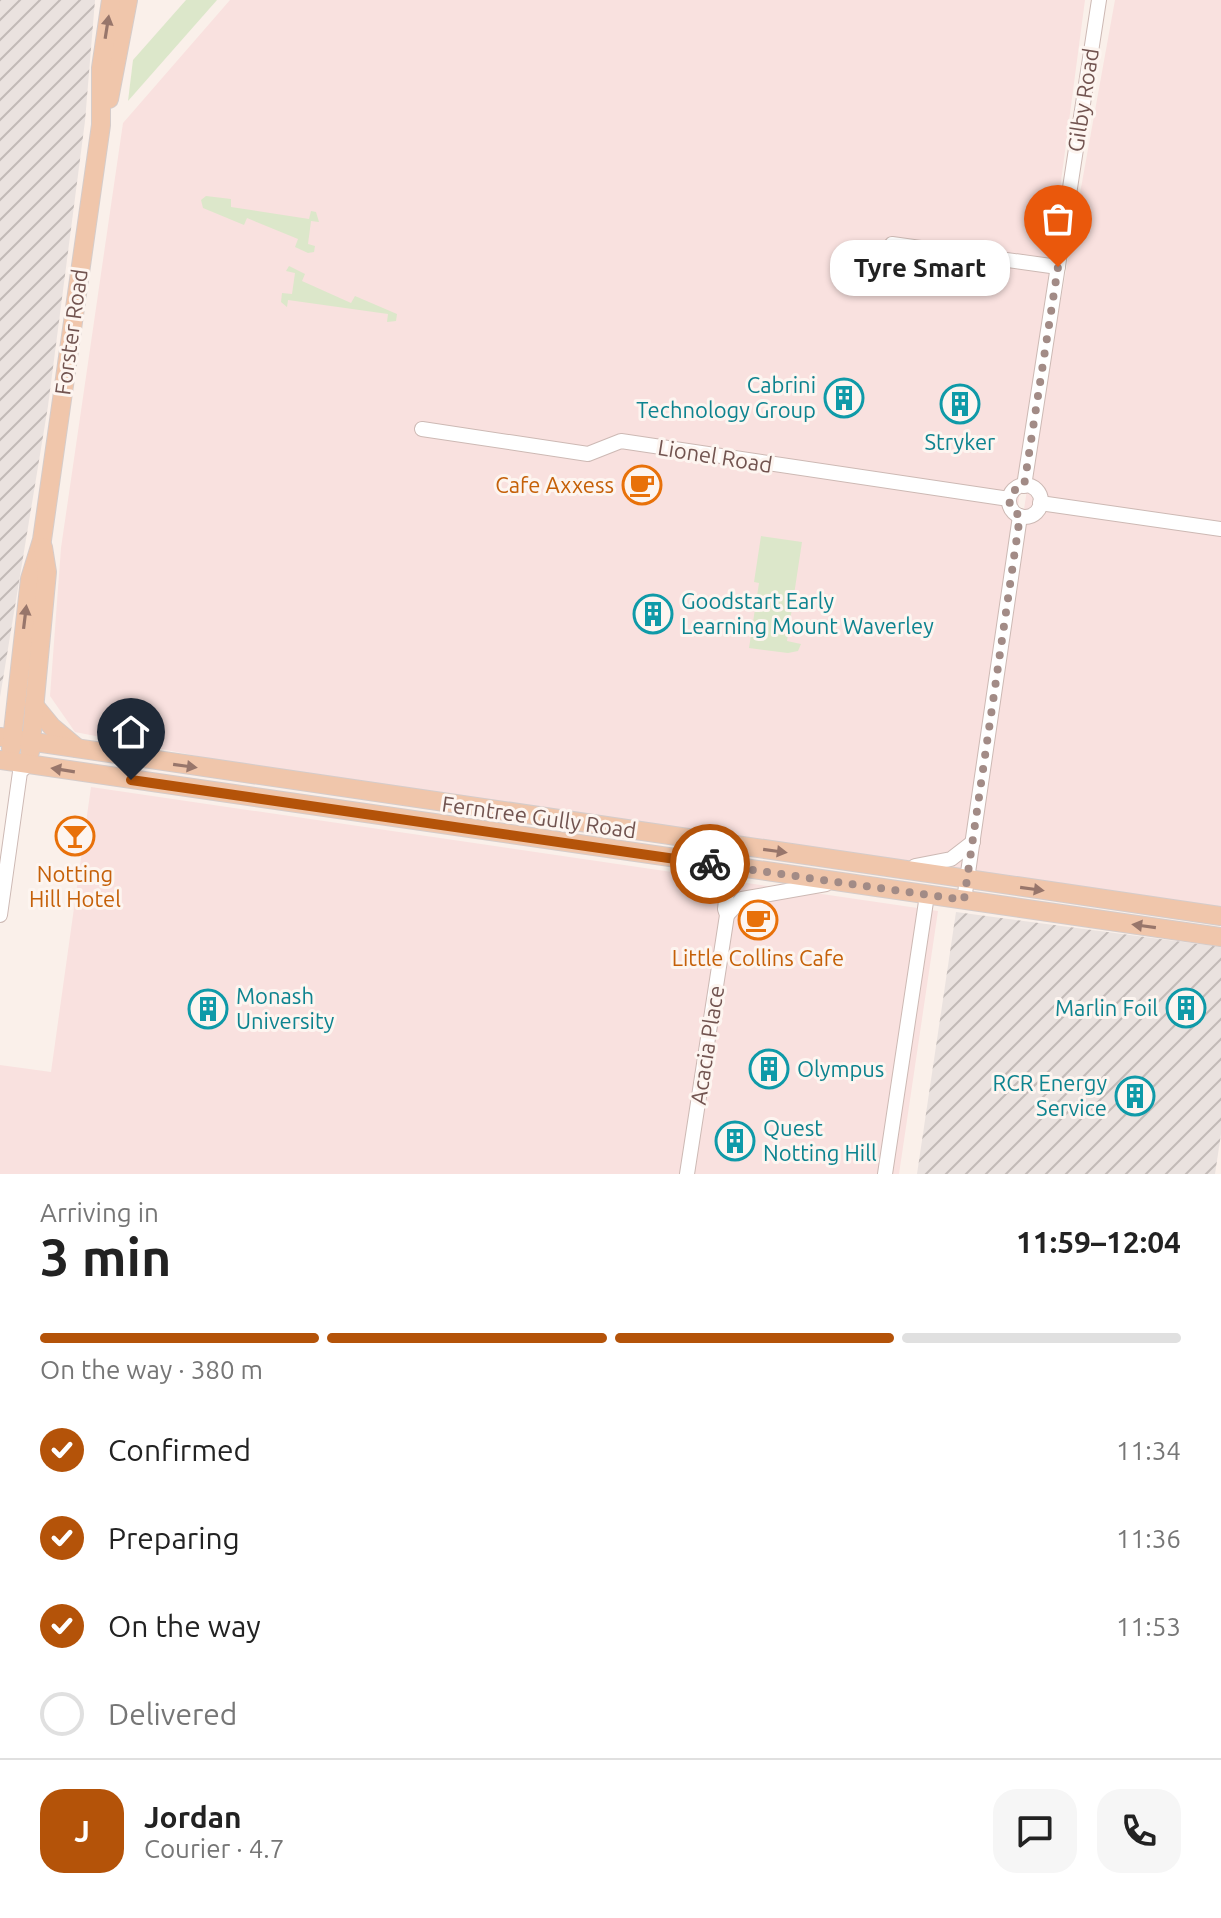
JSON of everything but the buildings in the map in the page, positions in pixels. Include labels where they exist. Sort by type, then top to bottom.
[{"type":"main road","name":"Forster Road","points":[[14,765],[6,738],[16,694],[30,579],[42,540],[101,125],[101,68],[111,0]]},
{"type":"main road","name":"Forster Road","points":[[101,125],[108,108],[128,0]]},
{"type":"main road","name":"Forster Road","points":[[14,765],[31,742],[47,572],[42,540]]},
{"type":"main road","points":[[0,715],[16,694]]},
{"type":"main road","points":[[34,705],[52,727],[80,750]]},
{"type":"main road","name":"Ferntree Gully Road","points":[[6,738],[1221,916]]},
{"type":"main road","name":"Ferntree Gully Road","points":[[14,765],[1221,937]]},
{"type":"main road","points":[[403,820],[405,798]]},
{"type":"street","name":"Gilby Road","points":[[1024,486],[1099,0]]},
{"type":"street","points":[[892,244],[1058,267]]},
{"type":"street","name":"Lionel Road","points":[[422,429],[588,454],[621,441],[1009,499]]},
{"type":"street","points":[[1024,486],[1034,489],[1040,503],[1031,516],[1020,516],[1011,509],[1009,499],[1014,490],[1024,486]]},
{"type":"street","points":[[1040,503],[1221,529]]},
{"type":"street","points":[[964,900],[1020,516]]},
{"type":"street","points":[[0,915],[14,765]]},
{"type":"street","points":[[883,867],[927,866],[951,859],[973,842]]},
{"type":"street","name":"Acacia Place","points":[[687,1174],[727,915],[730,867]]},
{"type":"street","points":[[727,915],[742,899],[838,882]]},
{"type":"street","points":[[885,1174],[927,895]]},
{"type":"shaded area","points":[[0,0],[95,0],[85,121],[48,406],[0,697]]},
{"type":"shaded area","points":[[230,0],[1085,0],[976,824],[1030,470],[1115,0],[1221,0],[1221,911],[273,771],[75,732],[50,696],[61,548],[123,123]]},
{"type":"shaded area","points":[[91,787],[938,911],[899,1174],[0,1174],[0,1065],[51,1072]]},
{"type":"shaded area","points":[[956,912],[1221,947],[1221,1134],[1215,1174],[917,1174]]},
{"type":"green space","points":[[186,0],[217,0],[128,101],[133,60]]},
{"type":"green space","points":[[206,196],[231,199],[231,207],[309,219],[311,211],[316,212],[319,222],[311,221],[308,244],[315,246],[314,252],[308,253],[295,247],[298,239],[247,218],[244,225],[203,208],[201,200]]},
{"type":"green space","points":[[289,266],[305,274],[302,281],[351,303],[355,296],[397,314],[396,321],[387,322],[388,314],[288,300],[287,307],[281,302],[282,293],[292,294],[295,273],[286,271]]},
{"type":"green space","points":[[761,536],[802,542],[787,641],[801,644],[798,651],[788,653],[749,648],[759,583],[754,582]]},
{"type":"way so far","points":[[710,864],[964,900],[1020,516],[1011,509],[1009,499],[1014,490],[1024,486],[1058,267]]},
{"type":"place","name":"Tyre Smart","points":[[1058,267]]},
{"type":"place","name":"Cabrini Technology Group","points":[[844,398]]},
{"type":"place","name":"Stryker","points":[[960,404]]},
{"type":"place","name":"Cafe Axxess","points":[[642,485]]},
{"type":"place","name":"Goodstart Early Learning Mount Waverley","points":[[653,614]]},
{"type":"place","name":"Notting Hill Hotel","points":[[75,836]]},
{"type":"place","name":"Little Collins Cafe","points":[[758,920]]},
{"type":"place","name":"Marlin Foil","points":[[1186,1008]]},
{"type":"place","name":"Monash University","points":[[208,1009]]},
{"type":"place","name":"Olympus","points":[[769,1069]]},
{"type":"place","name":"RCR Energy Service","points":[[1135,1096]]},
{"type":"place","name":"Quest Notting Hill","points":[[735,1141]]},
{"type":"route","points":[[131,780],[710,864]]}]
